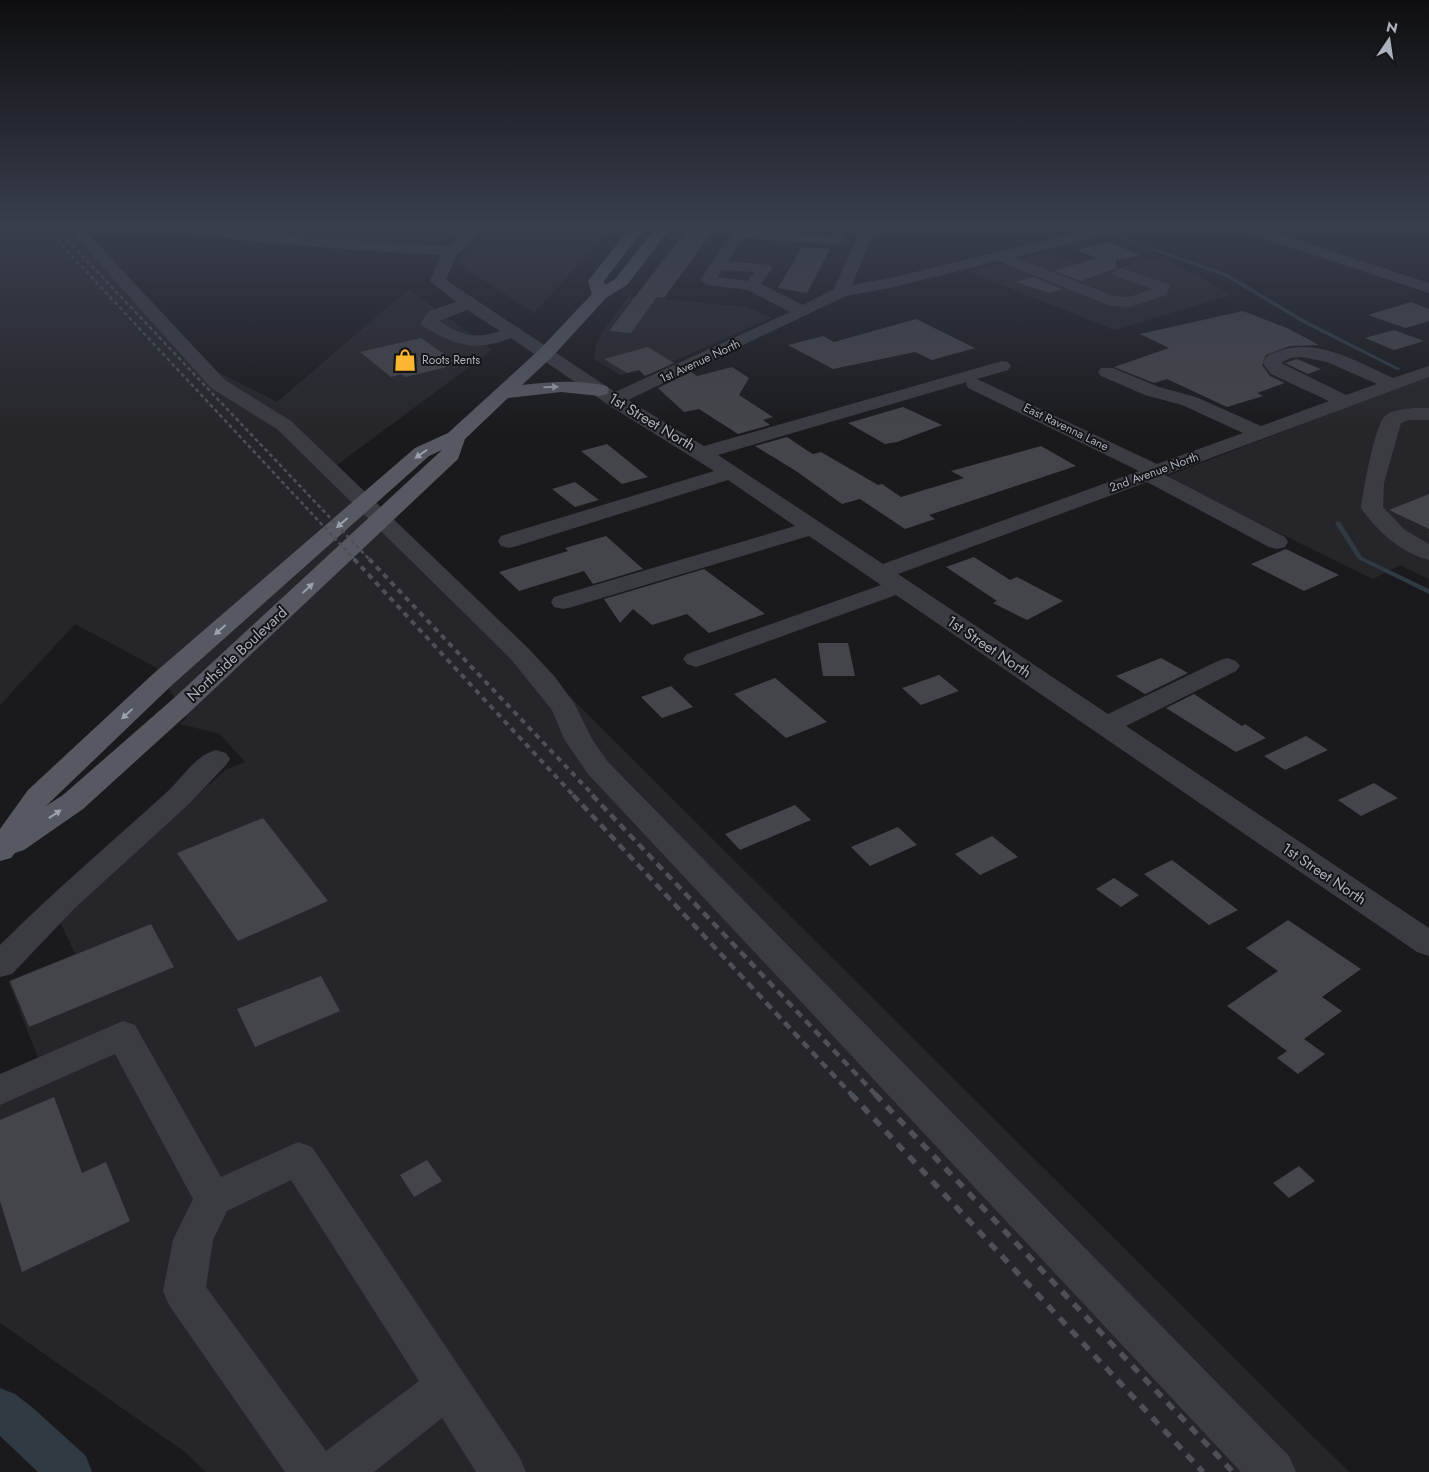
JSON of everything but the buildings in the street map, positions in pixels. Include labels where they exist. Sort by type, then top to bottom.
[{"type":"main road","name":"Northside Boulevard","points":[[0,851],[38,797],[162,680],[422,452],[455,437],[546,353],[600,295]]},
{"type":"main road","points":[[504,392],[561,386],[607,395]]},
{"type":"main road","name":"Northside Boulevard","points":[[0,851],[73,802],[183,704],[451,455],[455,437]]},
{"type":"street","points":[[135,294],[218,384],[284,426],[519,653],[546,683],[565,709],[578,740],[598,768],[1273,1472]]},
{"type":"street","name":"1st Street North","points":[[453,294],[607,395],[731,472],[1105,726],[1427,940]]},
{"type":"street","points":[[767,294],[803,312]]},
{"type":"street","name":"1st Avenue North","points":[[607,395],[803,312],[838,294]]},
{"type":"street","points":[[1094,294],[1112,301],[1130,302],[1155,294]]},
{"type":"street","points":[[467,304],[434,315],[429,322],[458,340],[474,343],[513,332]]},
{"type":"street","points":[[1344,401],[1277,370],[1272,364],[1273,359],[1280,355],[1312,354],[1330,358],[1392,384]]},
{"type":"street","points":[[702,453],[1002,366]]},
{"type":"street","name":"2nd Avenue North","points":[[696,659],[1152,473],[1429,371]]},
{"type":"street","points":[[1107,372],[1152,391],[1189,401],[1260,433]]},
{"type":"street","name":"East Ravenna Lane","points":[[976,384],[1152,473],[1277,542]]},
{"type":"street","points":[[1428,414],[1399,415],[1392,420],[1374,483],[1372,508],[1388,529],[1405,541],[1429,553]]},
{"type":"street","points":[[509,541],[731,472]]},
{"type":"street","points":[[563,602],[812,528]]},
{"type":"street","points":[[1105,726],[1227,666]]},
{"type":"street","points":[[0,966],[63,901],[179,797],[216,759]]},
{"type":"street","points":[[0,1090],[123,1034],[213,1199]]},
{"type":"street","points":[[313,1472],[184,1290],[193,1240],[213,1199],[298,1158],[503,1472]]},
{"type":"street","points":[[337,1472],[448,1387]]},
{"type":"shaded area","points":[[0,294],[140,294],[214,370],[277,402],[404,294],[415,294],[492,350],[337,465],[1349,1472],[206,1472],[185,1452],[0,1323],[0,1100],[47,1081],[8,981],[75,954],[60,922],[225,770],[245,762],[220,734],[180,724],[187,717],[155,667],[75,624],[0,705]]},
{"type":"shaded area","points":[[504,294],[552,294],[534,313]]},
{"type":"shaded area","points":[[1023,294],[1231,295],[1115,330]]},
{"type":"shaded area","points":[[629,296],[747,307],[772,318],[674,361],[620,375],[594,359],[596,343]]},
{"type":"shaded area","points":[[1429,376],[1429,579],[1400,565],[1373,579],[1164,477]]},
{"type":"waterway","points":[[1257,294],[1305,322],[1399,369]]},
{"type":"waterway","points":[[1338,523],[1360,558],[1429,592]]},
{"type":"waterway","points":[[0,1409],[18,1423],[70,1472]]},
{"type":"railway","points":[[107,294],[355,560]]},
{"type":"railway","points":[[118,294],[370,560]]},
{"type":"railway","points":[[354,559],[574,796]]},
{"type":"railway","points":[[369,559],[594,796]]},
{"type":"railway","points":[[573,795],[852,1095]]},
{"type":"railway","points":[[592,795],[876,1095]]},
{"type":"railway","points":[[851,1094],[1203,1472]]},
{"type":"railway","points":[[875,1094],[1233,1472]]},
{"type":"place","name":"Roots Rents","points":[[405,360]]}]
